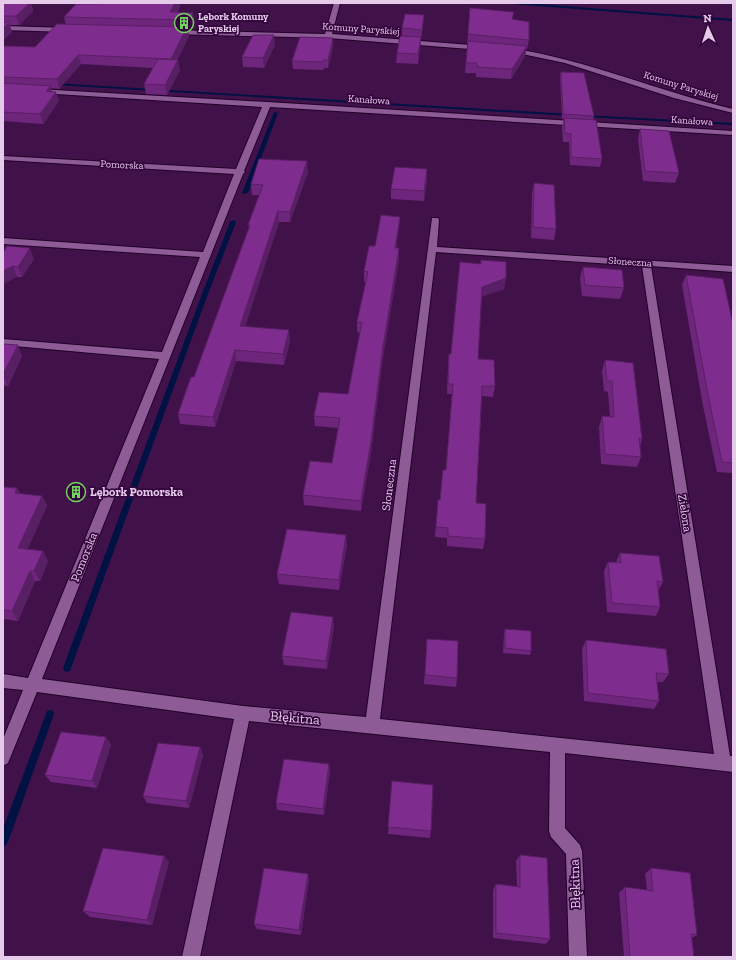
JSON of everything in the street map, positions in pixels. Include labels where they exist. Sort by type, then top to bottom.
[{"type":"street","points":[[328,36],[337,3]]},
{"type":"street","points":[[3,28],[75,30]]},
{"type":"street","name":"Komuny Paryskiej","points":[[163,32],[328,36],[491,48]]},
{"type":"street","name":"Komuny Paryskiej","points":[[506,50],[559,60],[707,105],[733,111]]},
{"type":"street","name":"Kanałowa","points":[[34,91],[733,133]]},
{"type":"street","name":"Pomorska","points":[[3,758],[241,172],[267,104]]},
{"type":"street","name":"Pomorska","points":[[3,158],[241,172]]},
{"type":"street","name":"Słoneczna","points":[[372,725],[435,220]]},
{"type":"street","points":[[3,241],[206,255]]},
{"type":"street","name":"Słoneczna","points":[[432,248],[733,269]]},
{"type":"street","name":"Zielona","points":[[646,264],[728,764]]},
{"type":"street","points":[[3,342],[165,356]]},
{"type":"street","name":"Błękitna","points":[[3,681],[243,713],[372,725],[728,764]]},
{"type":"street","points":[[191,957],[243,713]]},
{"type":"street","name":"Błękitna","points":[[558,745],[557,831],[574,851],[578,957]]},
{"type":"building","points":[[3,3],[30,3],[16,16],[3,16]]},
{"type":"building","points":[[175,3],[170,12],[193,13],[190,20],[64,17],[76,4]]},
{"type":"building","points":[[470,8],[514,12],[512,19],[529,22],[529,40],[468,34]]},
{"type":"building","points":[[405,14],[424,15],[422,30],[402,28]]},
{"type":"building","points":[[3,22],[9,23],[3,28]]},
{"type":"building","points":[[57,24],[187,27],[171,59],[78,55],[57,79],[3,77],[3,46],[35,47]]},
{"type":"building","points":[[253,35],[274,35],[263,58],[242,57]]},
{"type":"building","points":[[400,36],[421,37],[418,54],[397,53]]},
{"type":"building","points":[[300,37],[333,38],[328,60],[323,60],[323,62],[292,61]]},
{"type":"building","points":[[468,41],[527,46],[512,69],[477,67],[477,63],[466,63]]},
{"type":"building","points":[[158,59],[178,60],[165,85],[144,84]]},
{"type":"building","points":[[561,72],[584,73],[594,116],[563,114]]},
{"type":"building","points":[[3,83],[51,86],[46,91],[56,92],[40,114],[3,112]]},
{"type":"building","points":[[564,118],[596,120],[602,159],[571,157],[571,134],[565,133]]},
{"type":"building","points":[[640,129],[669,131],[679,173],[645,171]]},
{"type":"building","points":[[259,159],[307,161],[290,212],[278,211],[240,326],[289,330],[283,354],[235,350],[213,417],[178,414],[191,377],[194,377],[250,225],[248,225],[263,185],[251,184]]},
{"type":"building","points":[[395,167],[427,169],[424,191],[391,189]]},
{"type":"building","points":[[534,183],[554,185],[556,229],[533,227]]},
{"type":"building","points":[[381,215],[400,217],[395,248],[399,248],[382,353],[371,441],[361,501],[303,495],[310,461],[332,463],[340,418],[314,416],[319,392],[348,394],[362,322],[357,322],[368,272],[364,271],[369,246],[375,246]]},
{"type":"building","points":[[7,246],[30,248],[18,267],[13,266],[3,271],[3,253]]},
{"type":"building","points":[[481,260],[506,262],[506,278],[482,287],[478,359],[494,360],[495,386],[482,386],[476,503],[486,504],[485,539],[448,536],[448,528],[436,527],[438,500],[440,500],[443,470],[446,470],[453,384],[448,384],[449,354],[451,354],[460,262],[481,264]]},
{"type":"building","points":[[583,267],[622,270],[624,288],[585,285]]},
{"type":"building","points":[[686,275],[723,279],[733,324],[733,463],[722,462]]},
{"type":"building","points":[[3,344],[18,345],[3,374]]},
{"type":"building","points":[[605,360],[633,363],[642,439],[639,438],[641,457],[605,454],[602,416],[614,417],[612,381],[607,381]]},
{"type":"building","points":[[3,487],[17,488],[15,493],[42,496],[18,548],[43,551],[34,571],[30,571],[12,611],[3,610]]},
{"type":"building","points":[[287,529],[346,535],[339,580],[277,574]]},
{"type":"building","points":[[620,553],[659,556],[663,582],[657,581],[660,607],[612,603],[608,562],[621,563]]},
{"type":"building","points":[[291,612],[333,617],[326,661],[282,656]]},
{"type":"building","points":[[505,629],[531,631],[531,651],[505,648]]},
{"type":"building","points":[[427,639],[458,641],[457,678],[425,675]]},
{"type":"building","points":[[586,640],[666,649],[669,674],[656,673],[659,701],[588,693]]},
{"type":"building","points":[[61,732],[106,737],[92,781],[45,775]]},
{"type":"building","points":[[158,743],[200,747],[186,801],[143,796]]},
{"type":"building","points":[[284,759],[329,764],[323,809],[276,803]]},
{"type":"building","points":[[392,781],[433,785],[431,831],[388,827]]},
{"type":"building","points":[[103,848],[164,856],[147,920],[83,911]]},
{"type":"building","points":[[520,855],[547,858],[550,939],[496,933],[496,884],[520,887]]},
{"type":"building","points":[[264,868],[308,874],[299,930],[254,924]]},
{"type":"building","points":[[651,868],[690,873],[697,935],[691,934],[694,957],[630,957],[625,887],[653,891]]},
{"type":"waterway","points":[[511,3],[733,20]]},
{"type":"waterway","points":[[55,84],[570,115]]},
{"type":"waterway","points":[[245,193],[276,113]]},
{"type":"waterway","points":[[586,116],[733,124]]},
{"type":"waterway","points":[[67,668],[233,222]]},
{"type":"waterway","points":[[3,842],[50,714]]},
{"type":"place","name":"Lębork Komuny Paryskiej","points":[[184,23]]},
{"type":"place","name":"Lębork Pomorska","points":[[76,492]]}]
